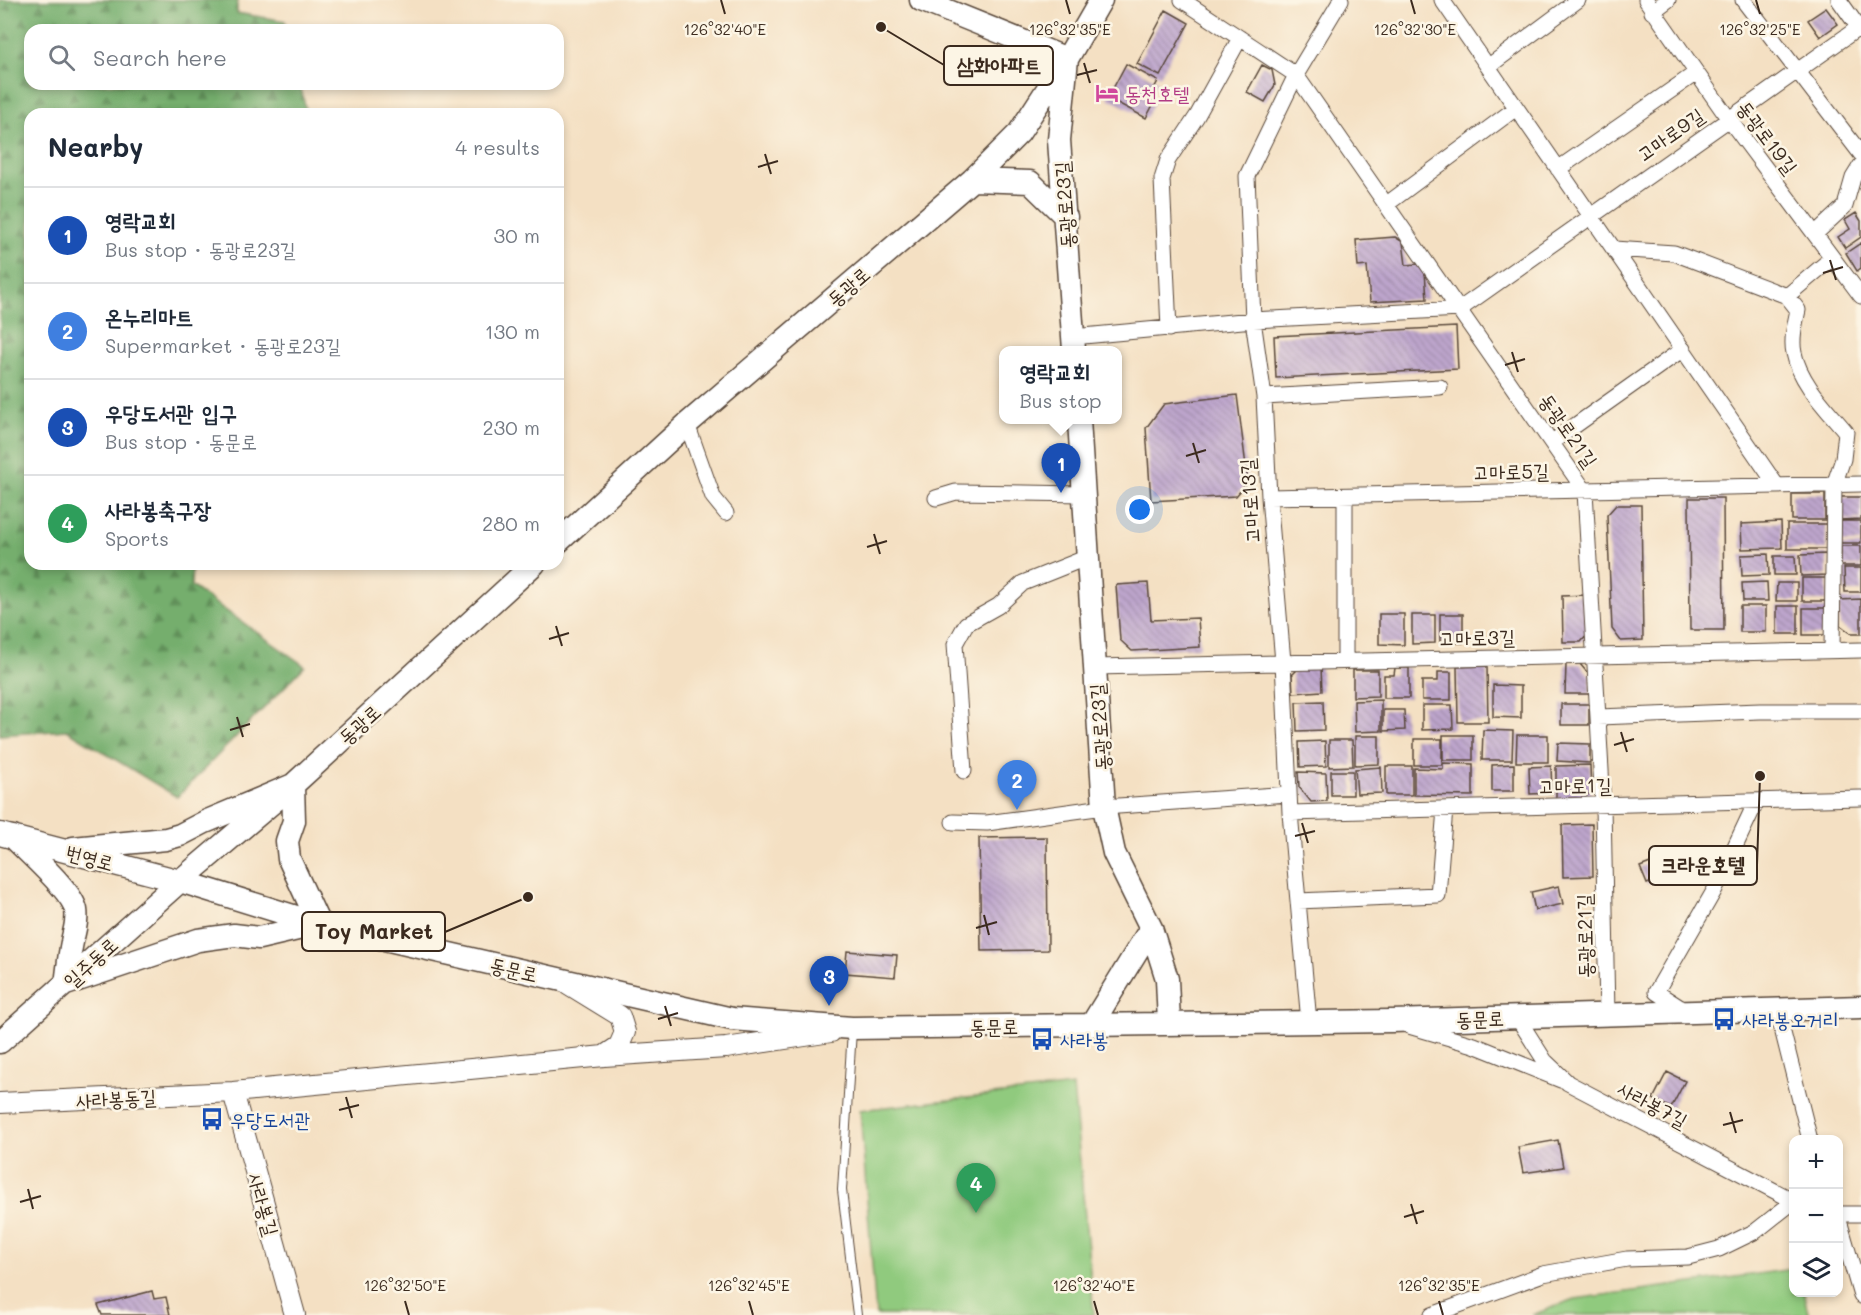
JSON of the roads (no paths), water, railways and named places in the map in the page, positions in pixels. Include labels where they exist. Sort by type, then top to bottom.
[{"type":"main road","points":[[921,0],[1067,59]]},
{"type":"main road","name":"동광로","points":[[564,537],[687,424],[972,180],[1019,133],[1067,59],[1101,0]]},
{"type":"main road","name":"동광로23길","points":[[1067,59],[1059,140],[1074,344]]},
{"type":"main road","points":[[972,180],[1030,182],[1066,217]]},
{"type":"main road","name":"동광로23길","points":[[1079,424],[1104,807],[1113,853],[1151,928],[1167,979],[1169,1023]]},
{"type":"main road","name":"동광로","points":[[180,881],[293,785],[527,570]]},
{"type":"main road","points":[[6,835],[59,883],[72,899],[76,909],[76,924],[71,943],[66,984],[198,940],[234,935],[259,938],[319,924],[289,859],[287,841],[294,821],[293,785],[166,839],[59,849]]},
{"type":"main road","name":"번영로","points":[[6,835],[180,881]]},
{"type":"main road","name":"동문로","points":[[180,881],[319,924],[732,1019],[852,1028],[1309,1022],[1861,1007]]},
{"type":"main road","name":"일주동로","points":[[0,1042],[180,881]]},
{"type":"main road","points":[[1092,1024],[1151,928]]},
{"type":"street","name":"동광로21길","points":[[1182,0],[1296,75],[1585,490],[1603,805],[1606,1015]]},
{"type":"street","name":"고마로13길","points":[[1309,1022],[1290,813],[1283,663],[1269,498],[1264,397],[1253,320],[1248,177],[1296,75],[1341,0]]},
{"type":"street","points":[[1442,0],[1777,486]]},
{"type":"street","points":[[1489,66],[1578,0]]},
{"type":"street","points":[[1649,6],[1668,0]]},
{"type":"street","points":[[1743,0],[1861,154]]},
{"type":"street","points":[[1839,0],[1860,28]]},
{"type":"street","name":"동광로19길","points":[[1649,6],[1728,118],[1861,296]]},
{"type":"street","name":"고마로9길","points":[[1460,309],[1728,118],[1860,28]]},
{"type":"street","points":[[1169,329],[1162,178],[1168,159],[1197,116],[1240,38]]},
{"type":"street","points":[[1558,169],[1696,73]]},
{"type":"street","points":[[1387,204],[1516,108]]},
{"type":"street","points":[[1815,234],[1845,206],[1853,178],[1861,165]]},
{"type":"street","points":[[1614,249],[1674,253],[1787,296],[1798,310],[1793,352],[1803,378],[1846,432],[1843,459],[1834,485],[1833,650]]},
{"type":"street","points":[[1787,296],[1832,258]]},
{"type":"street","points":[[1074,344],[1169,329],[1253,320],[1460,309]]},
{"type":"street","points":[[1552,442],[1683,349]]},
{"type":"street","points":[[1264,397],[1440,387]]},
{"type":"street","points":[[687,424],[713,497],[726,513]]},
{"type":"street","name":"고마로5길","points":[[1269,498],[1861,484]]},
{"type":"street","points":[[936,498],[956,492],[1084,494]]},
{"type":"street","points":[[1344,496],[1345,661]]},
{"type":"street","points":[[964,771],[955,644],[966,624],[998,606],[1023,583],[1088,557]]},
{"type":"street","name":"고마로3길","points":[[1095,667],[1861,650]]},
{"type":"street","points":[[1598,717],[1760,711],[1861,711]]},
{"type":"street","points":[[953,822],[987,823],[1104,807],[1289,795]]},
{"type":"street","name":"고마로1길","points":[[1290,813],[1861,798]]},
{"type":"street","points":[[1687,1012],[1656,992],[1714,891],[1756,802]]},
{"type":"street","points":[[1298,901],[1438,895],[1445,809]]},
{"type":"street","points":[[561,980],[620,1016],[625,1032],[619,1046],[604,1056]]},
{"type":"street","points":[[1777,1009],[1809,1135]]},
{"type":"street","name":"사라봉7길","points":[[1517,1017],[1545,1061],[1568,1083],[1789,1198]]},
{"type":"street","points":[[1392,1020],[1474,1045],[1568,1083]]},
{"type":"street","name":"사라봉동길","points":[[0,1103],[233,1092],[604,1056],[726,1048],[852,1028]]},
{"type":"street","name":"사라봉길","points":[[233,1092],[295,1315]]},
{"type":"street","points":[[1432,1315],[1543,1274],[1627,1259],[1688,1257],[1719,1250],[1756,1231],[1789,1205]]},
{"type":"street","points":[[1843,1215],[1861,1214]]},
{"type":"street","points":[[1843,1230],[1861,1296]]},
{"type":"lane","points":[[852,1028],[842,1190],[857,1315]]},
{"type":"place","name":"삼화아파트","points":[[881,27]]},
{"type":"place","name":"동천호텔","points":[[1107,93]]},
{"type":"place","name":"영락교회","points":[[1061,493]]},
{"type":"place","name":"크라운호텔","points":[[1760,776]]},
{"type":"place","name":"온누리마트","points":[[1017,810]]},
{"type":"place","name":"Toy Market","points":[[528,897]]},
{"type":"place","name":"우당도서관 입구","points":[[829,1006]]},
{"type":"place","name":"사라봉오거리","points":[[1724,1019]]},
{"type":"place","name":"사라봉","points":[[1042,1039]]},
{"type":"place","name":"우당도서관","points":[[212,1119]]},
{"type":"place","name":"사라봉축구장","points":[[976,1213]]}]
